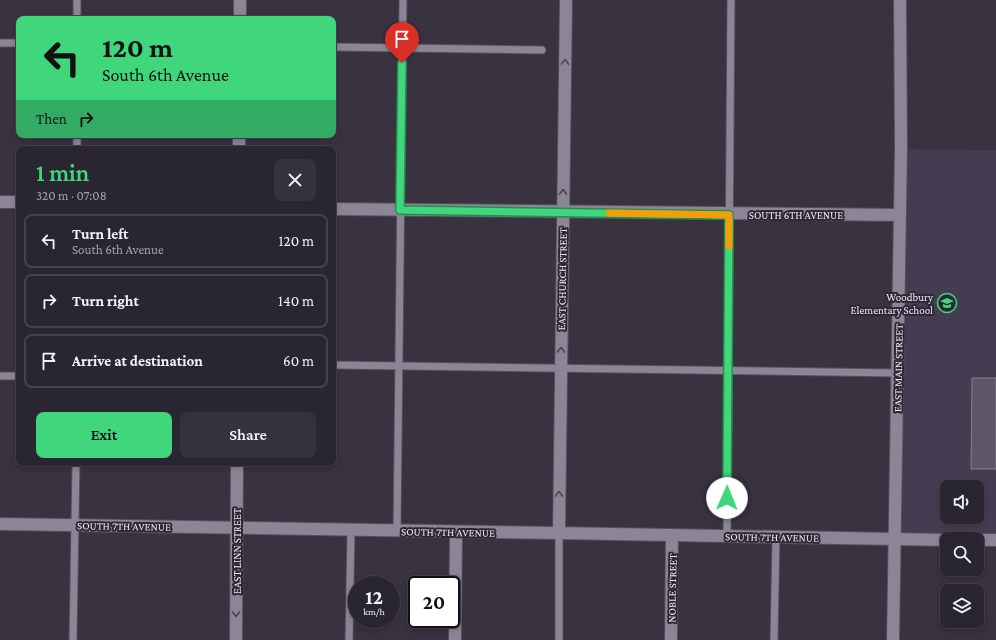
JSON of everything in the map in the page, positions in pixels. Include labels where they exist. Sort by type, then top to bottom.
[{"type":"street","points":[[240,0],[240,16]]},
{"type":"street","name":"EAST CHURCH STREET","points":[[559,533],[566,0]]},
{"type":"street","name":"EAST MAIN STREET","points":[[893,640],[900,215],[900,0]]},
{"type":"street","points":[[0,202],[16,202]]},
{"type":"street","name":"SOUTH 6TH AVENUE","points":[[336,209],[729,215],[900,215]]},
{"type":"street","name":"EAST LINN STREET","points":[[236,640],[237,466]]},
{"type":"street","name":"SOUTH 7TH AVENUE","points":[[0,524],[940,540]]},
{"type":"street","points":[[455,640],[456,532]]},
{"type":"street","name":"NOBLE STREET","points":[[671,640],[672,535]]},
{"type":"street","points":[[984,540],[996,540]]},
{"type":"lane","points":[[77,0],[77,16]]},
{"type":"lane","points":[[397,531],[403,0]]},
{"type":"lane","points":[[727,536],[731,0]]},
{"type":"lane","points":[[0,43],[16,43]]},
{"type":"lane","points":[[336,47],[542,50]]},
{"type":"lane","points":[[336,366],[898,373]]},
{"type":"lane","points":[[0,376],[16,376]]},
{"type":"lane","points":[[73,640],[76,466]]},
{"type":"lane","points":[[349,640],[351,530]]},
{"type":"lane","points":[[559,533],[559,640]]},
{"type":"lane","points":[[774,640],[776,537]]},
{"type":"shaded area","name":"Woodbury Elementary School","points":[[901,149],[996,150],[996,540],[984,540],[984,532],[940,532],[940,539],[895,539]]},
{"type":"building","points":[[972,378],[996,378],[996,469],[971,469]]},
{"type":"slow traffic","points":[[609,213],[729,215],[729,246]]},
{"type":"place","name":"Woodbury Elementary School","points":[[947,303]]},
{"type":"route","points":[[402,63],[400,210],[729,215],[727,498]]}]
